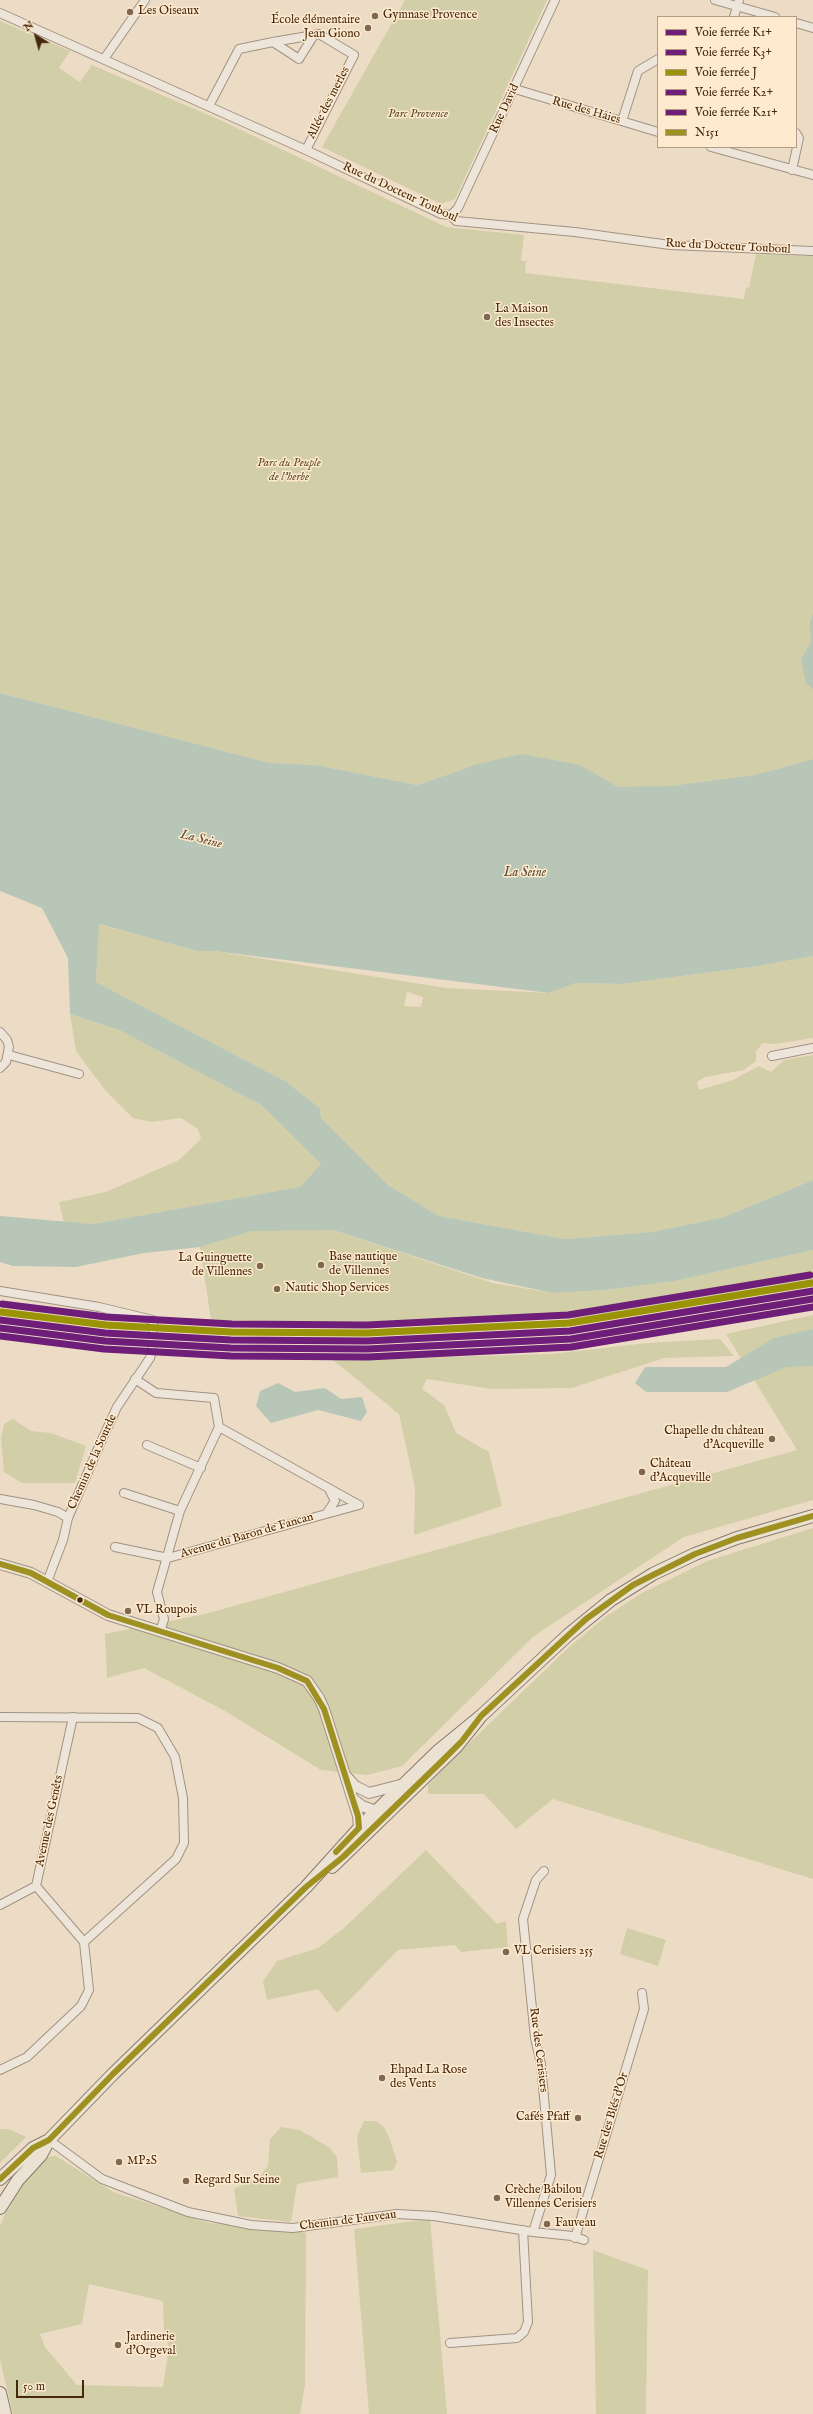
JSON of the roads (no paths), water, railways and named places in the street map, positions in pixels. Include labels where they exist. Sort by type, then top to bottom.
[{"type":"main road","points":[[306,1887],[335,1864],[380,1815],[404,1784],[450,1741],[481,1716],[568,1634],[634,1586],[673,1564],[714,1546],[813,1516]]},
{"type":"main road","points":[[0,2208],[18,2180],[41,2155],[49,2140],[113,2074],[306,1887],[359,1828],[393,1809],[462,1741],[481,1716]]},
{"type":"main road","points":[[0,2179],[33,2148],[49,2140]]},
{"type":"main road","points":[[0,2393],[5,2414]]},
{"type":"street","points":[[104,60],[145,0]]},
{"type":"street","name":"Rue David","points":[[451,215],[458,208],[515,90],[555,0]]},
{"type":"street","points":[[715,0],[738,3],[772,16]]},
{"type":"street","points":[[734,16],[738,3]]},
{"type":"street","name":"Rue du Docteur Touboul","points":[[0,13],[306,150],[441,214],[451,215],[460,222],[575,232],[670,245],[813,251]]},
{"type":"street","points":[[797,23],[813,28]]},
{"type":"street","name":"Allée des merles","points":[[306,150],[354,55],[319,34],[314,35]]},
{"type":"street","points":[[273,42],[299,59],[314,35]]},
{"type":"street","points":[[209,106],[239,49],[314,35]]},
{"type":"street","points":[[622,121],[638,71],[657,60]]},
{"type":"street","name":"Rue des Haies","points":[[515,90],[657,132]]},
{"type":"street","points":[[797,135],[799,138],[797,147]]},
{"type":"street","points":[[715,148],[813,175]]},
{"type":"street","points":[[792,170],[797,148]]},
{"type":"street","points":[[0,1032],[7,1040],[9,1055],[0,1068]]},
{"type":"street","points":[[772,1056],[813,1048]]},
{"type":"street","points":[[9,1055],[80,1074]]},
{"type":"street","points":[[0,1291],[99,1307],[153,1320],[153,1331]]},
{"type":"street","name":"Chemin de la Sourde","points":[[47,1582],[63,1540],[68,1518],[117,1407],[150,1358],[152,1350]]},
{"type":"street","points":[[135,1379],[156,1393],[214,1398],[219,1427],[180,1511],[168,1558],[157,1592],[164,1620],[160,1632]]},
{"type":"street","name":"Avenue du Baron de Fancan","points":[[168,1558],[359,1505],[219,1427]]},
{"type":"street","points":[[147,1445],[201,1468]]},
{"type":"street","name":"Avenue du Baron de Fancan","points":[[326,1514],[335,1501],[329,1489]]},
{"type":"street","points":[[124,1493],[180,1511]]},
{"type":"street","points":[[0,1499],[34,1505],[58,1512],[68,1518]]},
{"type":"street","points":[[115,1547],[168,1558]]},
{"type":"street","points":[[0,1564],[31,1573],[108,1615],[278,1668],[307,1681],[319,1698],[324,1709],[358,1816],[359,1828]]},
{"type":"street","name":"Avenue des Genêts","points":[[36,1886],[73,1717]]},
{"type":"street","points":[[0,1718],[138,1718],[158,1728],[175,1757],[183,1798],[184,1843],[176,1859],[84,1942]]},
{"type":"street","points":[[346,1776],[355,1786],[369,1793],[380,1815]]},
{"type":"street","points":[[369,1793],[404,1784]]},
{"type":"street","points":[[352,1798],[366,1809],[380,1815]]},
{"type":"street","name":"Rue des Cerisiers","points":[[533,2232],[551,2175],[541,2064],[535,2038],[523,1919],[536,1880],[544,1871]]},
{"type":"street","points":[[0,1905],[36,1886],[84,1942],[89,1990],[81,2006],[27,2057],[0,2070]]},
{"type":"street","name":"Rue des Blés d'Or","points":[[579,2239],[644,2009],[642,1994]]},
{"type":"street","name":"Chemin de Fauveau","points":[[49,2140],[102,2179],[188,2212],[251,2225],[293,2228],[397,2214],[434,2216],[579,2239]]},
{"type":"street","points":[[450,2344],[517,2338],[524,2332],[528,2322],[522,2230]]},
{"type":"water","points":[[813,613],[813,689],[806,683],[801,659],[811,642],[810,623]]},
{"type":"water","name":"La Seine","points":[[0,693],[270,763],[316,765],[417,785],[478,764],[521,754],[580,765],[618,787],[669,786],[755,775],[813,759],[813,956],[758,966],[621,984],[576,983],[549,993],[214,951],[197,951],[99,924],[96,982],[285,1081],[320,1108],[321,1118],[388,1185],[439,1216],[565,1239],[652,1232],[724,1217],[813,1180],[813,1250],[675,1281],[604,1290],[553,1293],[482,1278],[333,1230],[251,1231],[200,1247],[144,1253],[76,1267],[13,1266],[0,1262],[0,1216],[93,1224],[300,1187],[321,1164],[261,1105],[119,1030],[70,1014],[68,958],[42,908],[0,891]]},
{"type":"water","points":[[813,1329],[813,1366],[786,1367],[727,1392],[646,1392],[635,1383],[645,1367],[726,1367],[774,1338]]},
{"type":"water","points":[[278,1383],[295,1392],[325,1388],[341,1399],[362,1397],[367,1412],[361,1421],[318,1410],[271,1423],[256,1406],[260,1391]]},
{"type":"tunnel","points":[[152,1350],[153,1331]]},
{"type":"rail line","name":"K21+","points":[[2,1304],[106,1317],[232,1324],[367,1325],[568,1315],[810,1275]]},
{"type":"rail line","name":"J","points":[[1,1312],[106,1325],[231,1332],[367,1333],[569,1323],[812,1283]]},
{"type":"rail line","name":"K1+","points":[[0,1320],[105,1333],[231,1340],[367,1341],[570,1331],[813,1291]]},
{"type":"rail line","name":"K3+","points":[[0,1328],[105,1341],[231,1348],[367,1349],[571,1339],[813,1299]]},
{"type":"rail line","name":"K2+","points":[[0,1336],[104,1349],[231,1356],[368,1357],[571,1347],[813,1307]]},
{"type":"place","name":"Les Oiseaux","points":[[130,12]]},
{"type":"place","name":"Gymnase Provence","points":[[375,16]]},
{"type":"place","name":"École élémentaire Jean Giono","points":[[368,28]]},
{"type":"place","name":"La Maison des Insectes","points":[[487,317]]},
{"type":"place","name":"Base nautique de Villennes","points":[[321,1265]]},
{"type":"place","name":"La Guinguette de Villennes","points":[[260,1266]]},
{"type":"place","name":"Nautic Shop Services","points":[[277,1289]]},
{"type":"place","name":"Chapelle du château d'Acqueville","points":[[772,1439]]},
{"type":"place","name":"Château d'Acqueville","points":[[642,1472]]},
{"type":"place","name":"VL Roupois","points":[[128,1611]]},
{"type":"place","name":"VL Cerisiers 255","points":[[506,1952]]},
{"type":"place","name":"Ehpad La Rose des Vents","points":[[382,2078]]},
{"type":"place","name":"Cafés Pfaff","points":[[578,2118]]},
{"type":"place","name":"MP2S","points":[[119,2162]]},
{"type":"place","name":"Regard Sur Seine","points":[[186,2181]]},
{"type":"place","name":"Crèche Babilou Villennes Cerisiers","points":[[497,2198]]},
{"type":"place","name":"Fauveau","points":[[547,2224]]},
{"type":"place","name":"Jardinerie d'Orgeval","points":[[118,2345]]},
{"type":"park label","name":"Parc Provence","points":[[418,115]]},
{"type":"park label","name":"Parc du Peuple de l'herbe","points":[[289,471]]}]
